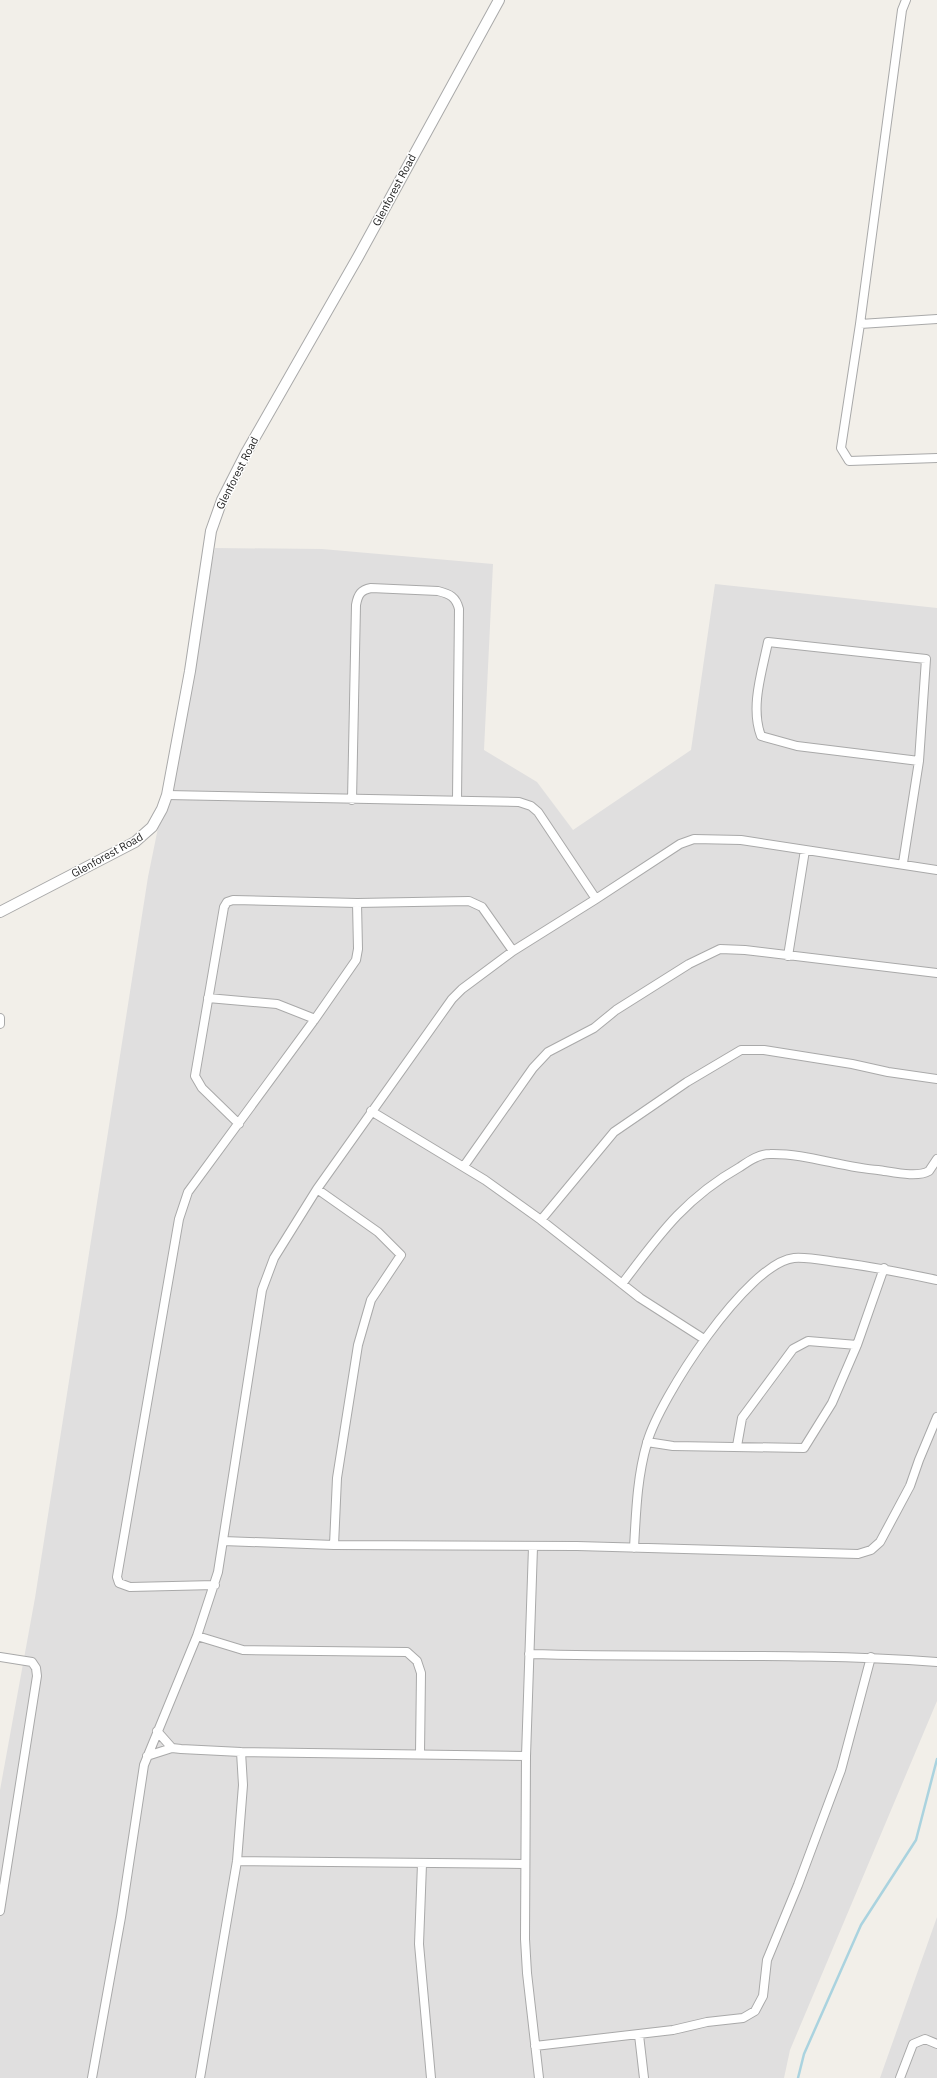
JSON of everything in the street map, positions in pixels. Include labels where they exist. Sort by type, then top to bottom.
[{"type":"street","name":"Glenforest Road","points":[[0,912],[135,842],[144,835],[158,818],[167,795],[190,671],[208,545],[211,531],[222,500],[246,453],[358,257],[499,0]]},
{"type":"street","points":[[906,0],[902,10],[860,324],[841,448],[849,461],[937,458]]},
{"type":"street","points":[[860,324],[937,319]]},
{"type":"street","points":[[352,800],[356,605],[358,596],[363,590],[371,588],[438,591],[454,597],[458,603],[456,800]]},
{"type":"street","points":[[903,863],[919,761],[926,659],[768,642],[759,685],[756,724],[761,736],[797,746],[919,761]]},
{"type":"street","points":[[167,795],[352,800],[456,800],[519,802],[531,806],[538,812],[596,899]]},
{"type":"street","points":[[92,2078],[121,1917],[141,1782],[147,1756],[197,1636],[215,1585],[262,1290],[274,1258],[317,1189],[452,999],[462,989],[513,950],[596,899],[680,844],[694,839],[742,840],[903,863],[937,870]]},
{"type":"street","points":[[788,956],[805,850]]},
{"type":"street","points":[[239,1124],[196,1081],[196,1072],[208,998],[224,907],[227,902],[233,900],[357,903],[474,902],[482,907],[513,950]]},
{"type":"street","points":[[215,1585],[130,1587],[119,1583],[117,1570],[181,1209],[188,1192],[316,1019],[358,955],[357,903]]},
{"type":"street","points":[[464,1166],[533,1068],[555,1047],[594,1028],[616,1010],[689,964],[720,949],[937,972]]},
{"type":"street","points":[[208,998],[277,1004],[316,1019]]},
{"type":"street","points":[[0,1018],[0,1024]]},
{"type":"street","points":[[541,1220],[603,1143],[614,1132],[687,1082],[741,1050],[764,1050],[937,1079]]},
{"type":"street","points":[[372,1111],[464,1166],[541,1220],[640,1298],[704,1340]]},
{"type":"street","points":[[622,1284],[670,1221],[694,1198],[757,1157],[770,1154],[790,1156],[874,1170],[920,1174],[929,1171],[937,1158]]},
{"type":"street","points":[[317,1189],[378,1232],[401,1255],[371,1300],[358,1345],[337,1478],[334,1545]]},
{"type":"street","points":[[634,1548],[640,1470],[647,1442],[658,1414],[678,1378],[704,1340],[756,1279],[770,1268],[793,1258],[884,1268],[937,1280]]},
{"type":"street","points":[[647,1442],[673,1446],[804,1448],[832,1403],[857,1345],[884,1268]]},
{"type":"street","points":[[737,1446],[742,1418],[793,1349],[808,1341],[857,1345]]},
{"type":"street","points":[[223,1541],[334,1545],[634,1548],[852,1555],[871,1550],[880,1542],[910,1486],[937,1417]]},
{"type":"street","points":[[533,1547],[524,1864],[526,1966],[539,2078]]},
{"type":"street","points":[[197,1636],[243,1650],[407,1652],[417,1661],[421,1673],[420,1754]]},
{"type":"street","points":[[529,1654],[625,1657],[871,1657],[937,1662]]},
{"type":"street","points":[[0,1657],[32,1662],[36,1668],[37,1676],[0,1911]]},
{"type":"street","points":[[535,2046],[640,2035],[707,2022],[744,2018],[752,2014],[763,1996],[767,1960],[798,1885],[841,1770],[871,1657]]},
{"type":"street","points":[[157,1731],[172,1748]]},
{"type":"street","points":[[147,1756],[172,1748],[242,1752],[526,1756]]},
{"type":"street","points":[[200,2078],[237,1861],[243,1785],[242,1752]]},
{"type":"street","points":[[237,1861],[524,1864]]},
{"type":"street","points":[[422,1864],[419,1944],[431,2078]]},
{"type":"street","points":[[640,2035],[644,2078]]},
{"type":"street","points":[[900,2078],[913,2044],[925,2039],[937,2044]]},
{"type":"shaded area","points":[[215,548],[322,549],[493,564],[484,750],[537,782],[573,830],[691,750],[715,584],[937,608],[937,1701],[790,2050],[784,2078],[0,2078],[0,1790],[35,1598],[148,877]]},
{"type":"shaded area","points":[[937,1917],[937,2078],[880,2078]]},
{"type":"waterway","points":[[798,2078],[804,2054],[861,1925],[916,1840],[937,1759]]}]
